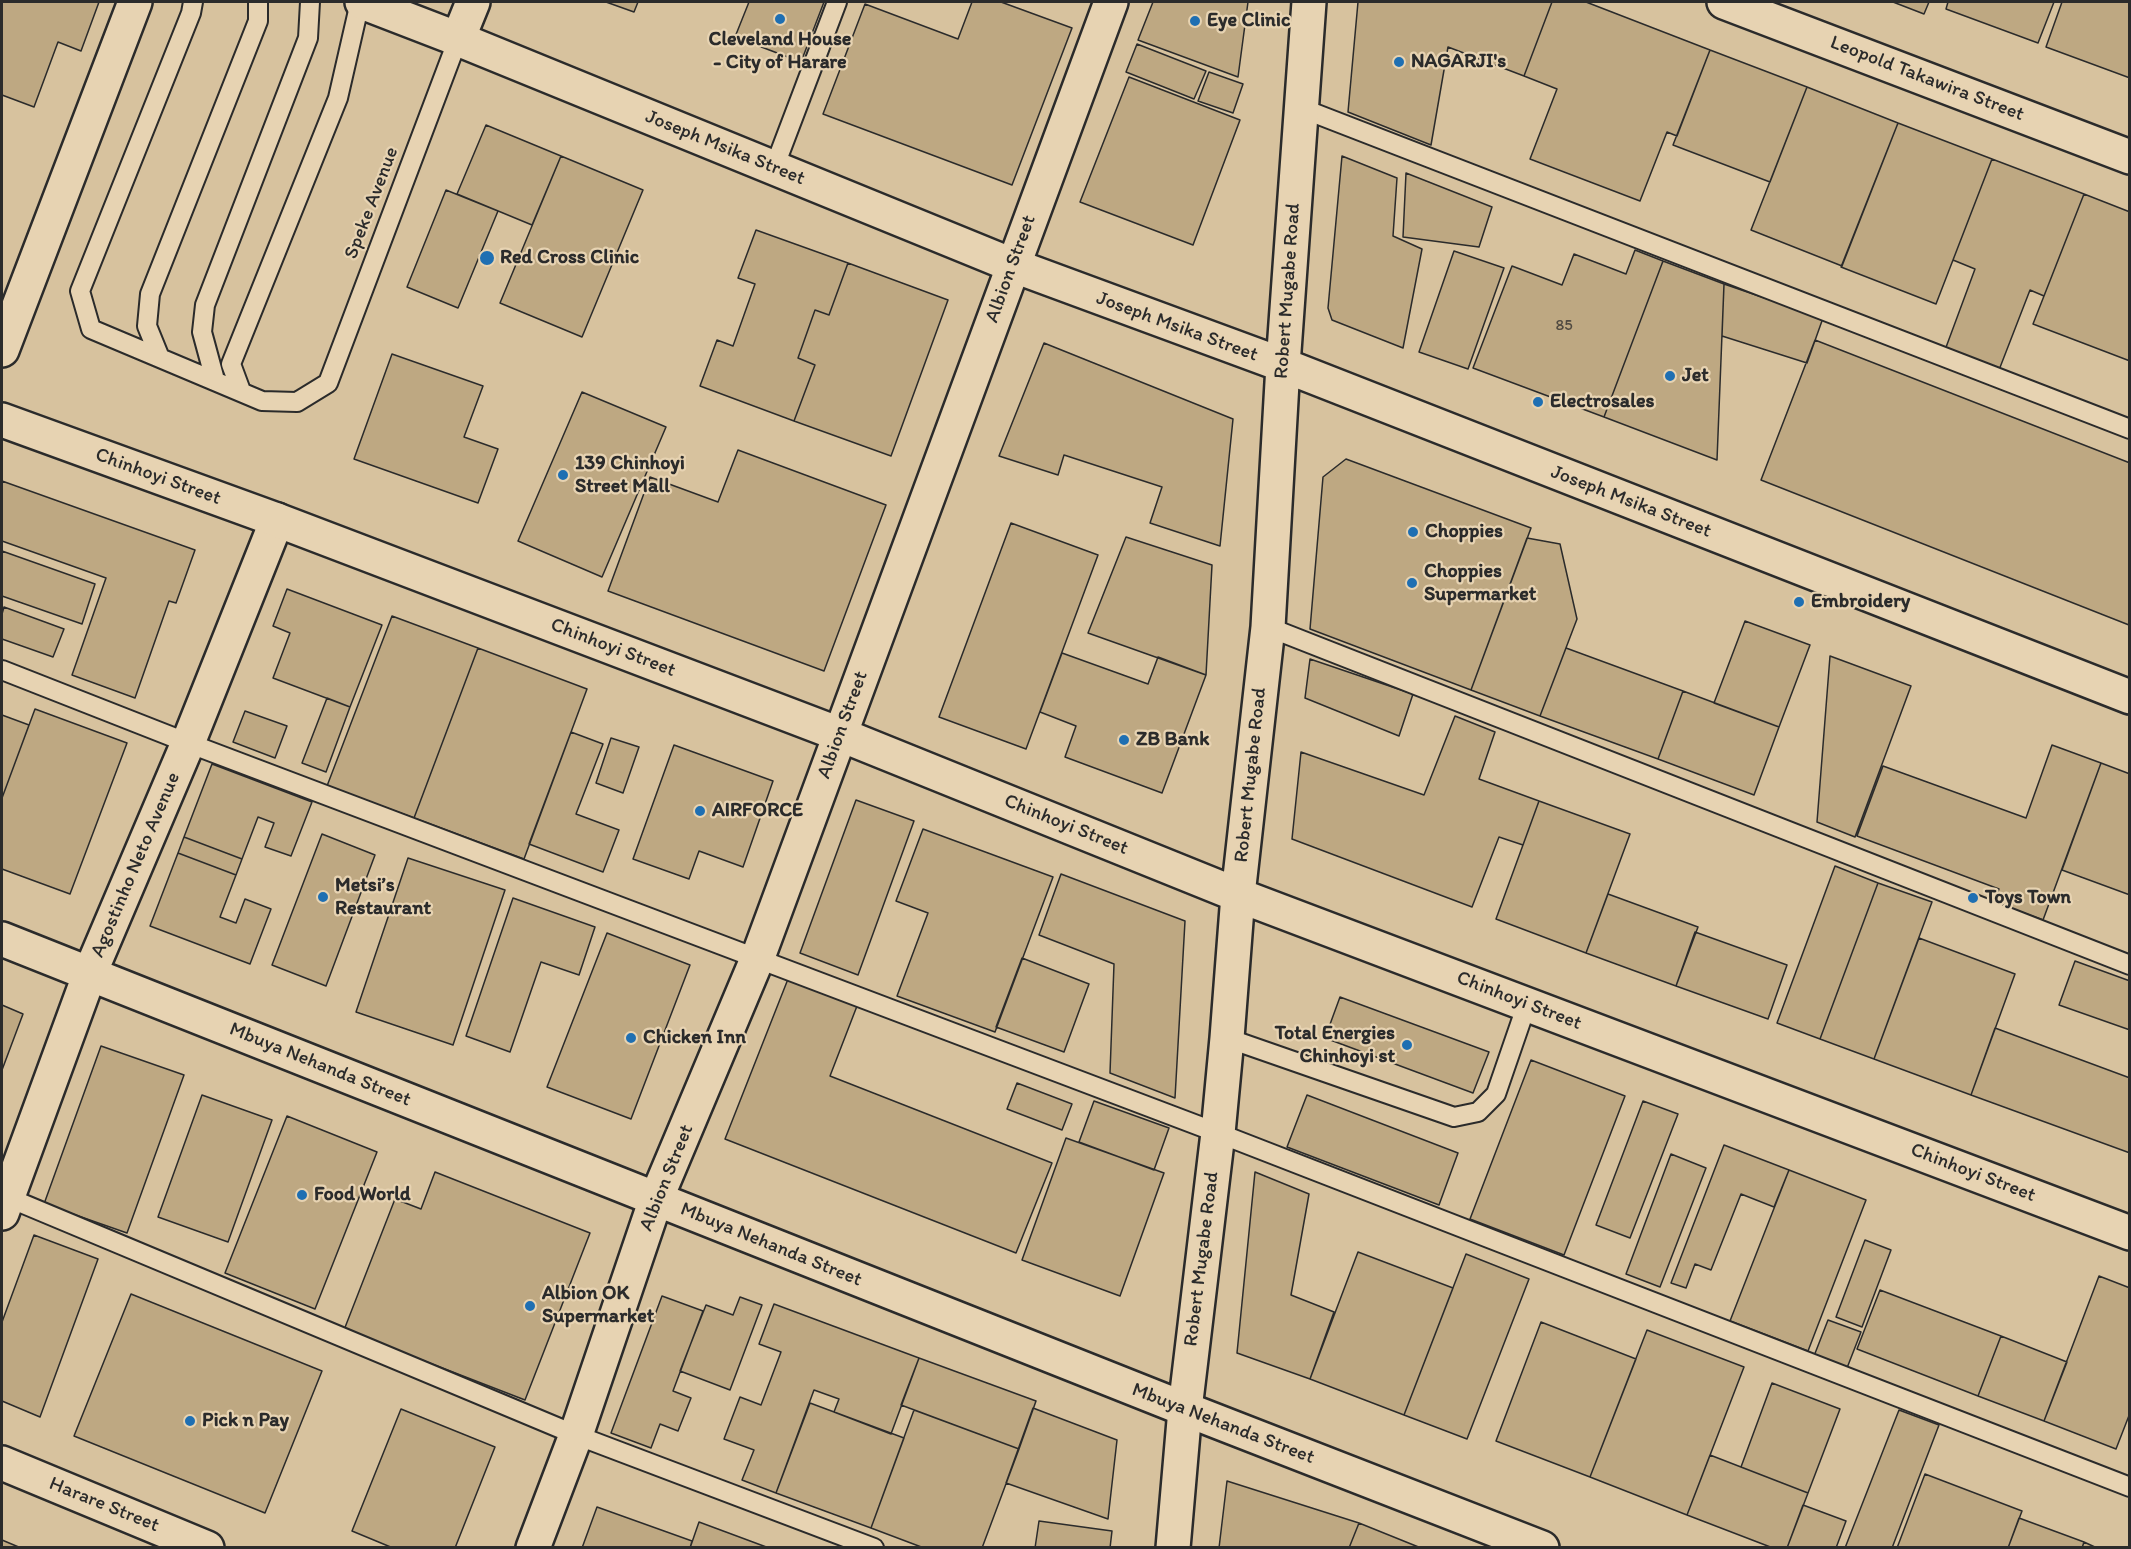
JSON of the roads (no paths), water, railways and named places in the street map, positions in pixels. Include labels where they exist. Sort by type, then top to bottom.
[{"type":"street","points":[[2,350],[135,2]]},
{"type":"street","name":"Joseph Msika Street","points":[[361,2],[458,39],[1012,266],[1283,365],[2130,697]]},
{"type":"street","points":[[458,39],[473,2]]},
{"type":"street","name":"Albion Street","points":[[533,1548],[576,1435],[656,1199],[758,957],[1111,2]]},
{"type":"street","name":"Robert Mugabe Road","points":[[1173,1548],[1185,1409],[1218,1132],[1238,895],[1268,627],[1283,365],[1309,2]]},
{"type":"street","name":"Leopold Takawira Street","points":[[1724,2],[2130,157]]},
{"type":"street","name":"Chinhoyi Street","points":[[2,420],[277,520],[839,734],[1238,895],[2130,1233]]},
{"type":"street","name":"Agostinho Neto Avenue","points":[[4,1201],[90,974],[189,743],[277,520]]},
{"type":"street","name":"Mbuya Nehanda Street","points":[[2,939],[1185,1409],[1542,1548]]},
{"type":"street","name":"Harare Street","points":[[2,1463],[207,1548]]},
{"type":"lane","points":[[193,2],[191,13],[80,291],[91,329],[241,391]]},
{"type":"lane","points":[[160,358],[147,326],[150,294],[258,21],[258,2]]},
{"type":"lane","points":[[215,380],[202,332],[205,305],[308,38],[310,2]]},
{"type":"lane","points":[[241,391],[231,364],[338,98],[361,2]]},
{"type":"lane","points":[[774,168],[837,2]]},
{"type":"lane","name":"Speke Avenue","points":[[241,391],[262,401],[297,402],[328,382],[458,39]]},
{"type":"lane","points":[[1301,108],[2130,429]]},
{"type":"lane","points":[[1268,627],[2130,965]]},
{"type":"lane","points":[[2,670],[189,743],[1218,1132],[2130,1487]]},
{"type":"lane","points":[[1227,1038],[1454,1117],[1478,1112],[1497,1094],[1527,1004]]},
{"type":"lane","points":[[4,1201],[576,1435],[874,1548]]},
{"type":"place","name":"Cleveland House - City of Harare","points":[[780,19]]},
{"type":"place","name":"Eye Clinic","points":[[1195,21]]},
{"type":"place","name":"NAGARJI's","points":[[1399,62]]},
{"type":"place","name":"Red Cross Clinic","points":[[487,258]]},
{"type":"place","name":"Jet","points":[[1670,376]]},
{"type":"place","name":"Electrosales","points":[[1538,402]]},
{"type":"place","name":"139 Chinhoyi Street Mall","points":[[563,475]]},
{"type":"place","name":"Choppies","points":[[1413,532]]},
{"type":"place","name":"Choppies Supermarket","points":[[1412,583]]},
{"type":"place","name":"Embroidery","points":[[1799,602]]},
{"type":"place","name":"ZB Bank","points":[[1124,740]]},
{"type":"place","name":"AIRFORCE","points":[[700,811]]},
{"type":"place","name":"Metsi’s Restaurant","points":[[323,897]]},
{"type":"place","name":"Toys Town","points":[[1973,898]]},
{"type":"place","name":"Chicken Inn","points":[[631,1038]]},
{"type":"place","name":"Total Energies Chinhoyi st","points":[[1407,1045]]},
{"type":"place","name":"Food World","points":[[302,1195]]},
{"type":"place","name":"Albion OK Supermarket","points":[[530,1306]]},
{"type":"place","name":"Pick n Pay","points":[[190,1421]]}]
